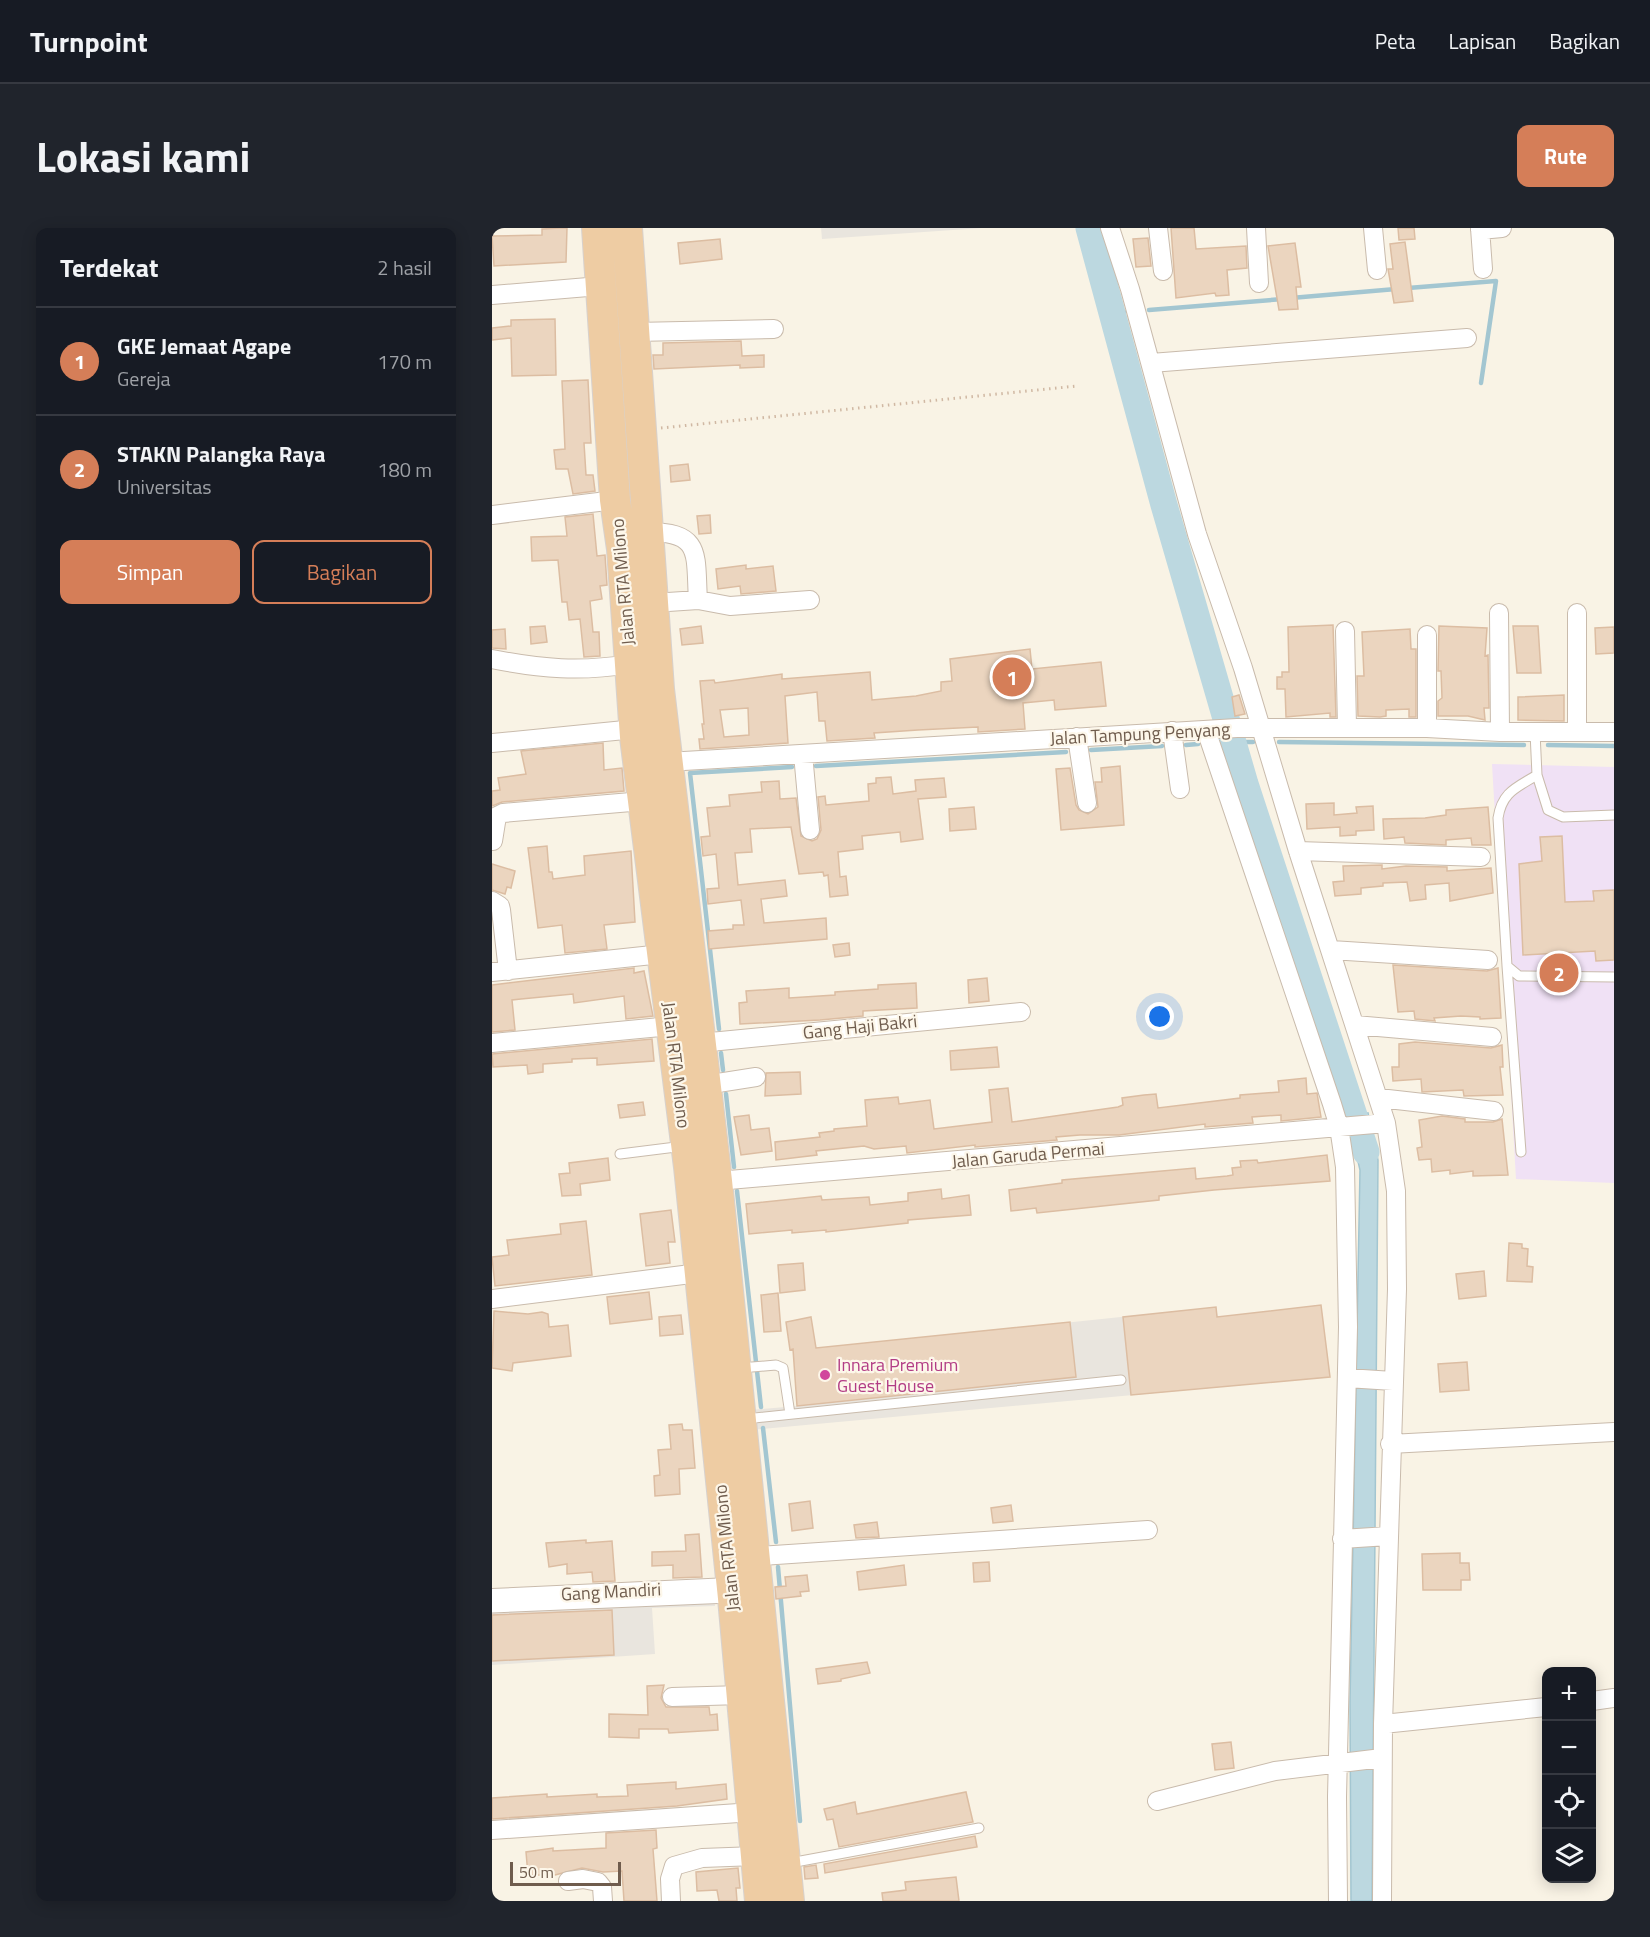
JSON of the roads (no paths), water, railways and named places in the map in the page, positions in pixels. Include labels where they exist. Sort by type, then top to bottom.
[{"type":"highway","name":"Jalan RTA Milono","points":[[597,228],[615,500],[639,543],[653,603],[667,762],[717,1181],[741,1419],[742,1557],[731,1592],[760,1901]]},
{"type":"highway","name":"Jalan RTA Milono","points":[[627,228],[640,430],[639,543],[630,664],[635,729],[686,1145],[699,1273],[786,1864],[789,1901]]},
{"type":"street","points":[[1110,228],[1151,363],[1197,534],[1262,728],[1298,851],[1379,1098],[1378,1123],[1396,1191],[1397,1289],[1389,1381],[1390,1444],[1364,1538],[1360,1760],[1338,1901]]},
{"type":"street","points":[[1158,228],[1163,271]]},
{"type":"street","points":[[1256,228],[1259,284]]},
{"type":"street","points":[[1373,228],[1377,270]]},
{"type":"street","points":[[1483,269],[1480,229],[1502,228]]},
{"type":"street","points":[[492,295],[600,286]]},
{"type":"street","points":[[635,332],[774,329]]},
{"type":"street","points":[[1151,363],[1467,338]]},
{"type":"street","points":[[492,515],[615,500]]},
{"type":"street","points":[[639,543],[672,533],[681,536],[689,543],[694,552],[698,600]]},
{"type":"street","points":[[653,603],[698,600],[730,606],[810,600]]},
{"type":"street","points":[[1499,613],[1500,732]]},
{"type":"street","points":[[1577,613],[1577,732]]},
{"type":"street","points":[[1345,632],[1347,728]]},
{"type":"street","points":[[1427,635],[1427,728]]},
{"type":"street","points":[[492,659],[533,667],[578,671],[630,664]]},
{"type":"street","name":"Jalan Tampung Penyang","points":[[667,762],[1172,731],[1262,728],[1427,728],[1500,732],[1614,732]]},
{"type":"street","points":[[492,743],[635,729]]},
{"type":"street","points":[[1221,730],[1345,1127],[1350,1379],[1383,1724],[1360,1760],[1382,1901]]},
{"type":"street","points":[[1172,731],[1180,789]]},
{"type":"street","points":[[1077,737],[1088,803]]},
{"type":"street","points":[[803,754],[810,830]]},
{"type":"street","points":[[493,841],[494,822],[502,813],[643,801]]},
{"type":"street","points":[[1298,851],[1481,857]]},
{"type":"street","points":[[492,901],[500,906],[501,910],[500,972],[662,954]]},
{"type":"street","points":[[1331,950],[1488,960]]},
{"type":"street","name":"Gang Haji Bakri","points":[[700,1043],[1021,1012]]},
{"type":"street","points":[[1355,1025],[1492,1037]]},
{"type":"street","points":[[492,1044],[671,1026]]},
{"type":"street","points":[[705,1085],[756,1077]]},
{"type":"street","points":[[1379,1098],[1494,1111]]},
{"type":"street","name":"Jalan Garuda Permai","points":[[717,1181],[1378,1123]]},
{"type":"street","points":[[492,1299],[699,1273]]},
{"type":"street","points":[[1350,1379],[1389,1381]]},
{"type":"street","points":[[1390,1444],[1614,1432]]},
{"type":"street","points":[[742,1557],[1148,1530]]},
{"type":"street","name":"Gang Mandiri","points":[[492,1598],[731,1592]]},
{"type":"street","points":[[672,1697],[742,1695]]},
{"type":"street","points":[[1596,1700],[1614,1698]]},
{"type":"street","points":[[1383,1724],[1542,1707]]},
{"type":"street","points":[[1156,1801],[1275,1770],[1360,1760]]},
{"type":"street","points":[[492,1830],[753,1812]]},
{"type":"street","points":[[671,1901],[670,1878],[674,1866],[702,1858],[756,1856]]},
{"type":"street","points":[[568,1881],[584,1879],[598,1882],[602,1887],[603,1901]]},
{"type":"lane","points":[[1535,732],[1537,775],[1548,810],[1563,817],[1614,815]]},
{"type":"lane","points":[[1521,1152],[1507,966],[1499,812],[1502,799],[1537,775]]},
{"type":"lane","points":[[1507,966],[1519,976],[1614,977]]},
{"type":"lane","points":[[620,1154],[686,1145]]},
{"type":"lane","points":[[736,1369],[776,1365],[783,1368],[790,1414]]},
{"type":"lane","points":[[741,1419],[1121,1380]]},
{"type":"lane","points":[[492,1608],[731,1592]]},
{"type":"lane","points":[[786,1864],[979,1828]]},
{"type":"water","points":[[1368,1113],[1378,1160],[1372,1901],[1351,1901],[1350,1702],[1360,1170],[1348,1118]]},
{"type":"waterway","points":[[1089,228],[1164,505],[1245,784],[1366,1152]]},
{"type":"waterway","points":[[1408,288],[1496,281],[1481,383]]},
{"type":"waterway","points":[[1291,298],[1396,289]]},
{"type":"waterway","points":[[1149,310],[1283,299]]},
{"type":"waterway","points":[[1113,313],[1124,312]]},
{"type":"waterway","points":[[1223,742],[1253,742]]},
{"type":"waterway","points":[[1279,742],[1524,745]]},
{"type":"waterway","points":[[1186,745],[1198,744]]},
{"type":"waterway","points":[[1548,745],[1614,746]]},
{"type":"waterway","points":[[1091,750],[1162,746]]},
{"type":"waterway","points":[[816,766],[1066,752]]},
{"type":"waterway","points":[[719,1029],[690,773],[792,767]]},
{"type":"waterway","points":[[721,1053],[723,1070]]},
{"type":"waterway","points":[[726,1094],[734,1167]]},
{"type":"waterway","points":[[737,1191],[761,1407]]},
{"type":"waterway","points":[[763,1428],[776,1542]]},
{"type":"waterway","points":[[778,1567],[800,1821]]},
{"type":"place","name":"GKE Jemaat Agape","points":[[1012,677]]},
{"type":"place","name":"STAKN Palangka Raya","points":[[1559,973]]},
{"type":"place","name":"Innara Premium Guest House","points":[[825,1375]]}]
